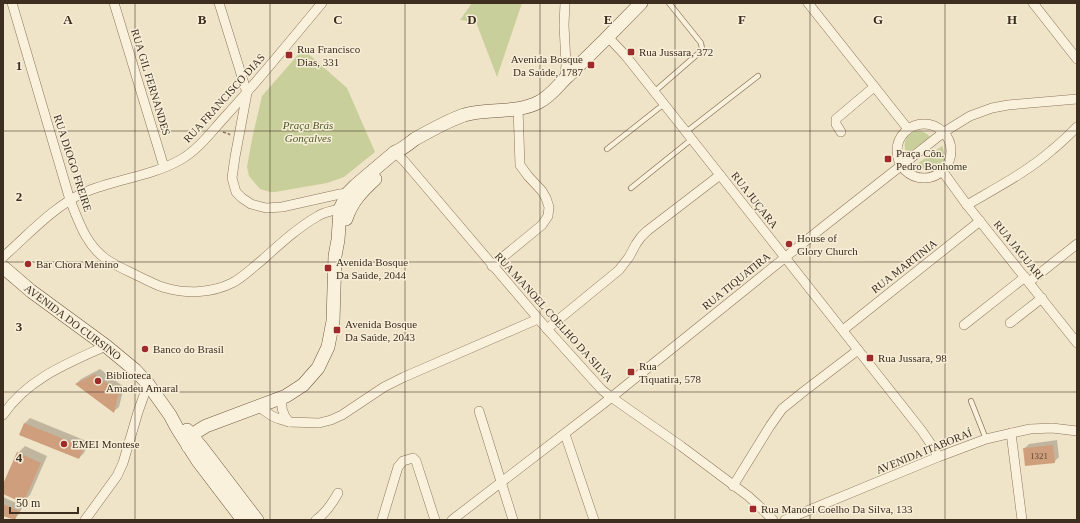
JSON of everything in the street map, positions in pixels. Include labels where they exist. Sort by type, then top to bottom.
[{"type":"street","name":"RUA DIOGO FREIRE","points":[[12,3],[70,200],[82,230],[88,240],[97,252],[117,266],[165,288],[180,291],[208,291],[220,288],[232,283],[244,275],[311,220],[322,213],[340,209]]},
{"type":"street","name":"RUA GIL FERNANDES","points":[[114,3],[164,167]]},
{"type":"street","points":[[220,3],[247,93],[232,178],[236,192],[251,204],[266,208],[282,208],[340,194],[353,198]]},
{"type":"street","name":"RUA FRANCISCO DIAS","points":[[3,257],[44,220],[70,200],[98,187],[143,175],[164,167],[181,159],[191,152],[208,136],[247,93],[322,3]]},
{"type":"street","points":[[565,3],[565,79]]},
{"type":"street","points":[[190,440],[196,432],[206,426],[283,398],[302,385],[318,368],[328,347],[333,322],[335,256],[338,240],[340,209],[353,198],[398,152],[416,139],[448,121],[466,115],[525,107],[538,103],[549,96],[641,3]]},
{"type":"street","points":[[808,3],[908,129]]},
{"type":"street","points":[[1033,3],[1077,59]]},
{"type":"street","name":"RUA JUÇARA","points":[[608,37],[625,55],[843,330],[922,431],[938,457]]},
{"type":"street","points":[[841,132],[836,124],[836,119],[874,87]]},
{"type":"street","name":"RUA TIQUATIRA","points":[[452,520],[565,434],[944,132],[970,116],[992,108],[1008,105],[1077,99]]},
{"type":"street","points":[[492,266],[542,225],[549,212],[546,198],[520,165],[518,108]]},
{"type":"street","points":[[926,124],[936,126],[944,132],[950,142],[952,153],[949,164],[942,172],[931,178],[920,178],[909,174],[901,166],[897,158],[897,148],[900,138],[908,129],[917,125],[926,124]]},
{"type":"street","points":[[967,205],[1040,159],[1077,127]]},
{"type":"street","name":"RUA MANOEL COELHO DA SILVA","points":[[398,152],[492,266],[593,381],[611,397],[681,446],[748,496],[773,520]]},
{"type":"street","name":"RUA JAGUARI","points":[[942,172],[1077,343]]},
{"type":"street","points":[[547,329],[619,270],[647,230],[720,175]]},
{"type":"street","points":[[338,240],[353,198]]},
{"type":"street","points":[[309,201],[314,208],[311,220]]},
{"type":"street","name":"RUA MARTINIA","points":[[843,330],[980,221]]},
{"type":"street","points":[[964,325],[1077,244]]},
{"type":"street","name":"AVENIDA DO CURSINO","points":[[3,267],[31,291],[106,346],[135,370],[148,384],[190,440],[198,460],[243,520]]},
{"type":"street","points":[[1010,323],[1042,298]]},
{"type":"street","points":[[259,407],[279,419],[289,422],[319,423],[331,420],[342,415],[384,387],[404,377],[538,319]]},
{"type":"street","points":[[3,415],[29,386],[70,362],[106,346]]},
{"type":"street","points":[[733,486],[782,409],[858,350]]},
{"type":"street","points":[[85,520],[117,476],[123,463],[148,384]]},
{"type":"street","points":[[283,398],[281,403],[282,411],[289,422]]},
{"type":"street","points":[[478,411],[513,520]]},
{"type":"street","points":[[174,418],[189,426],[206,426]]},
{"type":"street","points":[[198,460],[208,435],[219,421]]},
{"type":"street","name":"AVENIDA ITABORAÍ","points":[[785,520],[938,457],[986,439],[1030,429],[1052,428],[1077,431]]},
{"type":"street","points":[[565,434],[594,520]]},
{"type":"street","points":[[1011,434],[1022,520]]},
{"type":"street","name":"AVENIDA DO CURSINO","points":[[190,440],[202,448],[257,520]]},
{"type":"street","points":[[382,520],[398,467],[408,458],[413,458],[416,461],[435,520]]},
{"type":"street","points":[[316,520],[330,507],[338,493]]},
{"type":"lane","points":[[654,92],[700,52],[703,47],[669,3]]},
{"type":"lane","points":[[686,132],[758,76]]},
{"type":"lane","points":[[607,149],[664,104]]},
{"type":"lane","points":[[631,188],[692,139]]},
{"type":"lane","points":[[971,401],[986,439]]},
{"type":"path","points":[[208,136],[219,131],[229,134],[237,147]]},
{"type":"green space","points":[[472,3],[522,3],[497,77],[476,22],[460,20]]},
{"type":"green space","name":"Praça Brás Gonçalves","points":[[303,49],[347,88],[375,152],[344,177],[327,183],[270,192],[260,189],[249,176],[247,167],[252,139],[262,96]]},
{"type":"green space","points":[[915,131],[924,132],[930,137],[907,154],[905,150],[905,141],[909,135]]},
{"type":"green space","points":[[942,146],[944,159],[938,168],[928,171],[917,164]]},
{"type":"building","points":[[95,374],[119,392],[114,413],[75,384]]},
{"type":"building","points":[[24,423],[84,447],[79,459],[19,435]]},
{"type":"building","points":[[1053,445],[1055,463],[1025,466],[1023,448]]},
{"type":"building","points":[[17,452],[41,463],[23,503],[3,494],[3,484]]},
{"type":"building","points":[[3,504],[19,511],[15,520],[3,516]]},
{"type":"place","name":"Rua Jussara, 372","points":[[631,52]]},
{"type":"place","name":"Rua Francisco Dias, 331","points":[[289,55]]},
{"type":"place","name":"Avenida Bosque Da Saúde, 1787","points":[[591,65]]},
{"type":"place","name":"Praça Côn. Pedro Bonhome","points":[[888,159]]},
{"type":"place","name":"House of Glory Church","points":[[789,244]]},
{"type":"place","name":"Bar Chora Menino","points":[[28,264]]},
{"type":"place","name":"Avenida Bosque Da Saúde, 2044","points":[[328,268]]},
{"type":"place","name":"Avenida Bosque Da Saúde, 2043","points":[[337,330]]},
{"type":"place","name":"Banco do Brasil","points":[[145,349]]},
{"type":"place","name":"Rua Jussara, 98","points":[[870,358]]},
{"type":"place","name":"Rua Tiquatira, 578","points":[[631,372]]},
{"type":"place","name":"Biblioteca Amadeu Amaral","points":[[98,381]]},
{"type":"place","name":"EMEI Montese","points":[[64,444]]},
{"type":"place","name":"Rua Manoel Coelho Da Silva, 133","points":[[753,509]]}]
